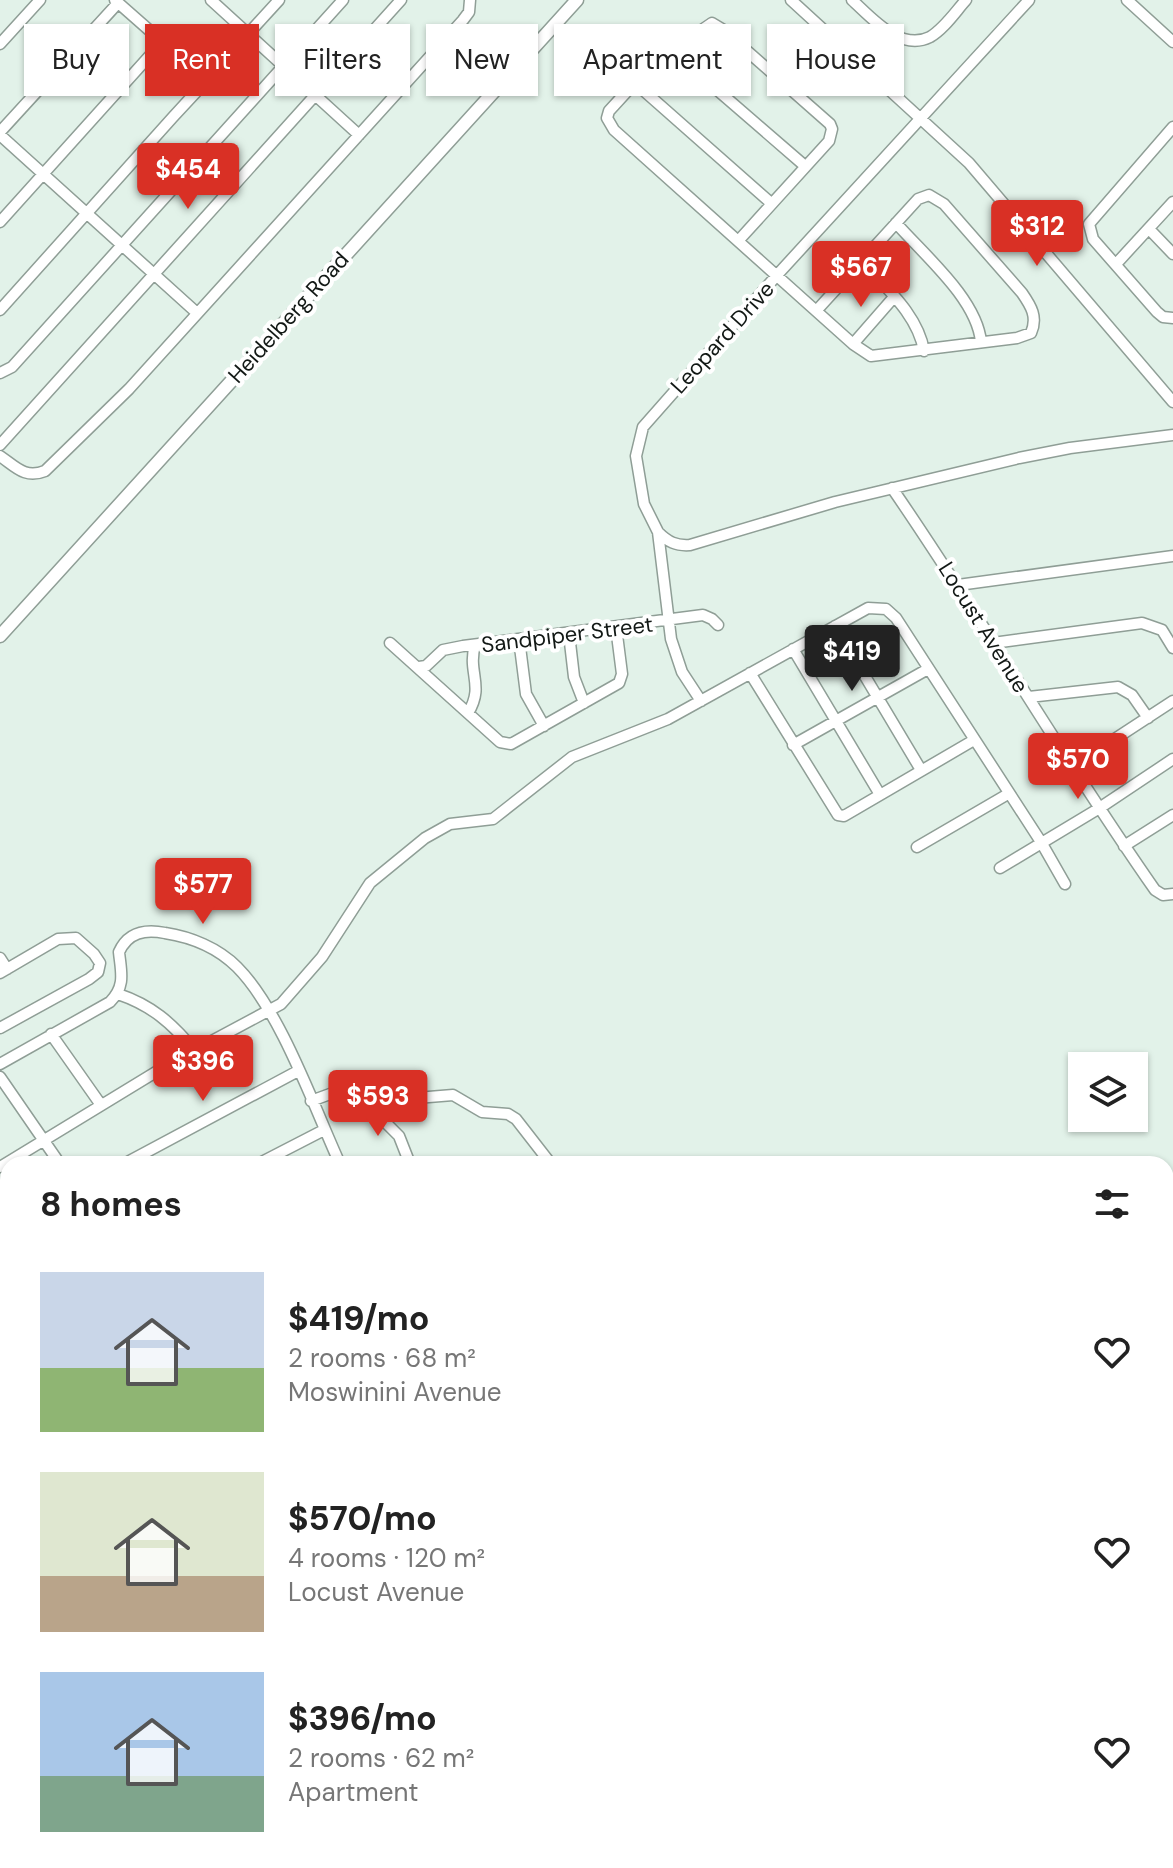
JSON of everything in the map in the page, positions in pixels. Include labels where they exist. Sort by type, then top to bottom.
[{"type":"main road","name":"Heidelberg Road","points":[[0,636],[577,0]]},
{"type":"street","points":[[0,44],[40,0]]},
{"type":"street","points":[[211,0],[237,24]]},
{"type":"street","points":[[257,24],[279,0]]},
{"type":"street","points":[[322,24],[343,0]]},
{"type":"street","points":[[380,24],[401,0]]},
{"type":"street","points":[[0,456],[25,474],[34,476],[45,471],[129,389],[463,20],[469,12],[470,0]]},
{"type":"street","points":[[791,0],[980,175],[1173,402]]},
{"type":"street","points":[[852,0],[895,36],[920,40],[932,35],[966,0]]},
{"type":"street","name":"Leopard Drive","points":[[701,701],[676,658],[668,621],[658,532],[644,504],[636,456],[643,427],[919,118],[1029,0]]},
{"type":"street","points":[[1127,0],[1173,42]]},
{"type":"street","points":[[145,27],[116,1],[0,134],[197,313]]},
{"type":"street","points":[[259,44],[275,58]]},
{"type":"street","points":[[739,240],[831,137],[830,124],[751,55]]},
{"type":"street","points":[[0,222],[145,61]]},
{"type":"street","points":[[0,374],[12,367],[275,76]]},
{"type":"street","points":[[0,310],[192,96]]},
{"type":"street","points":[[0,445],[315,96]]},
{"type":"street","points":[[317,96],[359,135]]},
{"type":"street","points":[[623,96],[609,111],[609,124],[863,352],[878,357],[1017,338],[1031,333],[1035,321],[1028,302],[955,216],[934,196],[918,199],[817,310]]},
{"type":"street","points":[[650,96],[771,203]]},
{"type":"street","points":[[724,96],[805,166]]},
{"type":"street","points":[[1173,127],[1089,224],[1093,239],[1157,312],[1163,317],[1173,318]]},
{"type":"street","points":[[1116,264],[1173,202]]},
{"type":"street","points":[[896,223],[968,306],[979,325],[981,342]]},
{"type":"street","points":[[1149,229],[1173,254]]},
{"type":"street","points":[[862,261],[917,325],[924,351]]},
{"type":"street","points":[[853,344],[894,297]]},
{"type":"street","points":[[658,532],[679,546],[690,545],[734,530],[892,488],[1047,452],[1173,435]]},
{"type":"street","name":"Locust Avenue","points":[[892,488],[958,585],[1098,809],[1155,890],[1163,895],[1173,894]]},
{"type":"street","points":[[958,585],[1173,556]]},
{"type":"street","points":[[16,1156],[288,998],[322,957],[370,883],[425,838],[450,824],[493,819],[572,757],[654,726],[868,608],[886,609],[896,618],[1065,884]]},
{"type":"street","name":"Sandpiper Street","points":[[419,667],[426,666],[443,650],[475,645],[703,615],[718,625]]},
{"type":"street","points":[[993,643],[1142,623],[1162,630],[1173,648]]},
{"type":"street","points":[[835,626],[921,770]]},
{"type":"street","points":[[390,643],[506,744],[516,743],[614,687],[621,679],[616,627]]},
{"type":"street","points":[[569,634],[574,677],[584,703]]},
{"type":"street","points":[[519,639],[526,694],[544,726]]},
{"type":"street","points":[[468,713],[477,695],[472,654],[475,645]]},
{"type":"street","points":[[793,649],[879,793]]},
{"type":"street","points":[[793,745],[928,669]]},
{"type":"street","points":[[750,673],[838,815],[844,816],[974,740]]},
{"type":"street","points":[[1029,697],[1118,687],[1132,695],[1148,718]]},
{"type":"street","points":[[1072,767],[1173,701]]},
{"type":"street","points":[[1000,868],[1173,759]]},
{"type":"street","points":[[917,847],[1008,794]]},
{"type":"street","points":[[1124,846],[1173,815]]},
{"type":"street","points":[[0,1064],[97,1011],[118,994],[123,972],[119,952],[123,943],[136,933],[152,931],[178,935],[218,952],[237,967],[269,1010],[336,1156]]},
{"type":"street","points":[[0,958],[3,971],[58,939],[76,938],[100,963],[98,972],[89,979],[0,1028]]},
{"type":"street","points":[[118,994],[138,1000],[169,1021],[194,1050]]},
{"type":"street","points":[[51,1034],[101,1105]]},
{"type":"street","points":[[139,1156],[298,1071]]},
{"type":"street","points":[[0,1077],[54,1156]]},
{"type":"street","points":[[311,1101],[349,1087],[376,1101],[449,1094],[458,1096],[482,1112],[508,1114],[516,1119],[545,1156]]},
{"type":"street","points":[[376,1101],[382,1119],[399,1136],[407,1156]]},
{"type":"street","points":[[274,1156],[324,1130]]}]
